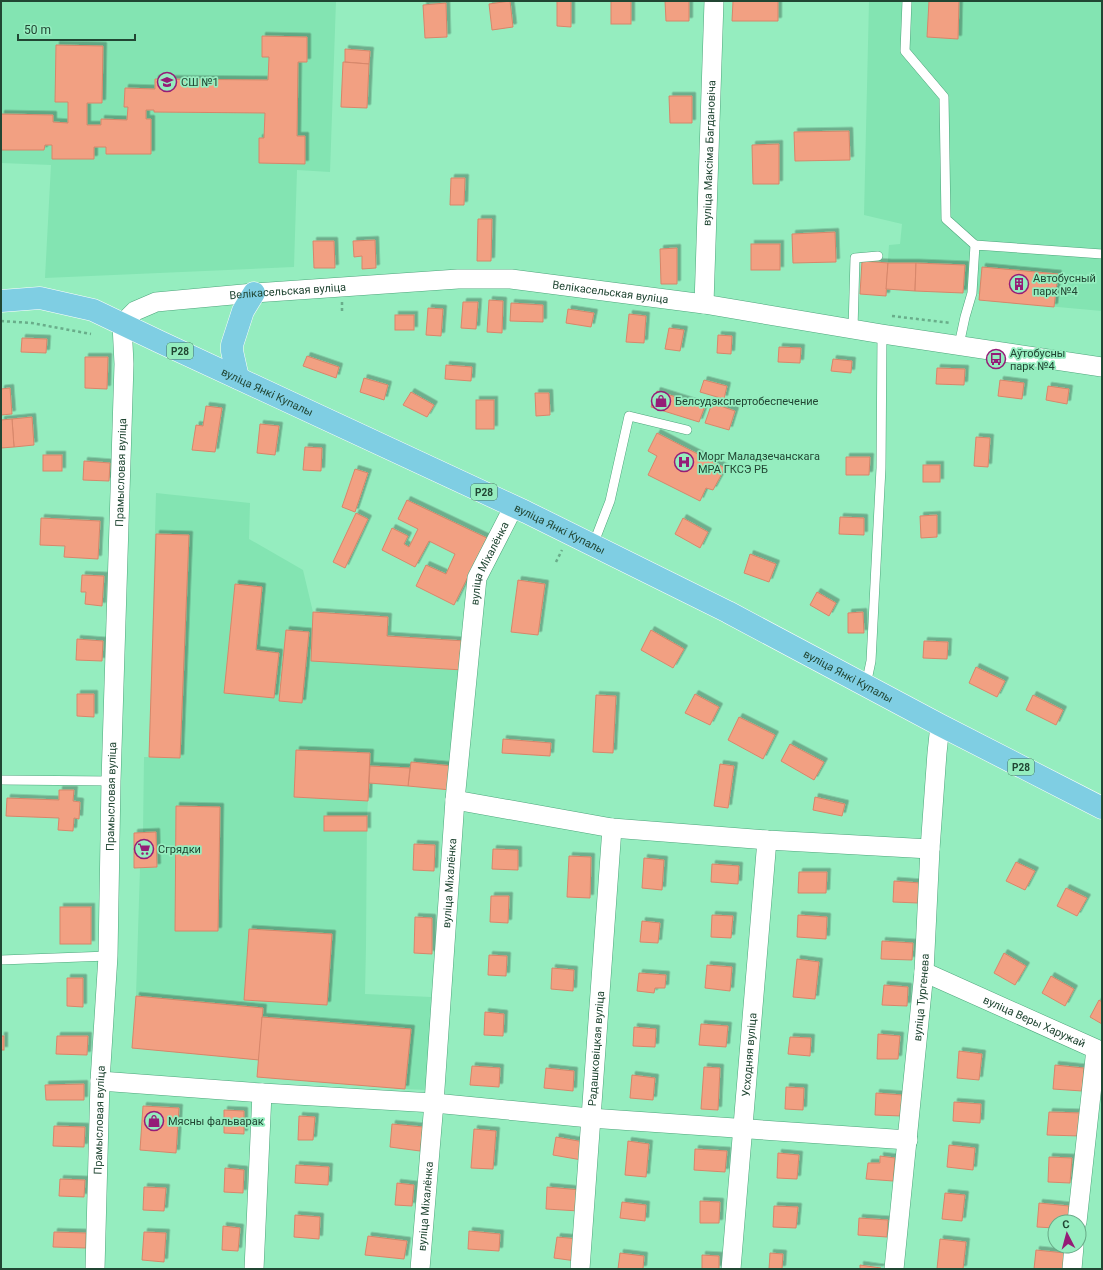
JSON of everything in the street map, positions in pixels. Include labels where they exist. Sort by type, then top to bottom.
[{"type":"main road","points":[[238,378],[232,345],[243,311],[254,294]]},
{"type":"main road","name":"вуліца Янкі Купалы","points":[[1,301],[40,298],[93,310],[514,506],[594,545],[728,612],[940,725],[1102,808]]},
{"type":"street","name":"вуліца Максіма Багдановіча","points":[[704,304],[714,1]]},
{"type":"street","name":"Велікасельская вуліца","points":[[122,324],[136,311],[156,302],[458,279],[511,278],[704,304],[882,334],[1102,367]]},
{"type":"street","name":"Прамысловая вуліца","points":[[95,1269],[100,1081],[108,956],[111,781],[124,364],[122,324]]},
{"type":"street","name":"вуліца Міхалёнка","points":[[420,1269],[434,1103],[455,800],[477,578],[514,506]]},
{"type":"street","name":"вуліца Тургенева","points":[[894,1269],[924,972],[936,753],[940,725]]},
{"type":"street","points":[[455,800],[612,828],[767,840],[930,848]]},
{"type":"street","name":"Радашковіцкая вуліца","points":[[580,1269],[612,828]]},
{"type":"street","name":"Усходняя вуліца","points":[[732,1269],[767,840]]},
{"type":"street","name":"вуліца Веры Харужай","points":[[924,972],[1096,1049],[1078,1214]]},
{"type":"street","points":[[100,1081],[262,1093],[434,1103],[590,1118],[908,1140]]},
{"type":"street","points":[[254,1269],[262,1093]]},
{"type":"street","points":[[1072,1269],[1073,1254]]},
{"type":"lane","points":[[907,1],[905,51],[944,97],[946,219],[975,245],[1102,254]]},
{"type":"lane","points":[[959,345],[972,293],[975,245]]},
{"type":"lane","points":[[853,328],[855,258],[878,256]]},
{"type":"lane","points":[[866,685],[871,661],[881,468],[882,334]]},
{"type":"lane","points":[[594,545],[610,501],[629,416],[687,430]]},
{"type":"lane","points":[[1,780],[111,781]]},
{"type":"lane","points":[[1,960],[108,956]]},
{"type":"path","points":[[1,321],[32,323],[92,334]]},
{"type":"shaded area","name":"СШ №1","points":[[1,1],[336,1],[330,172],[297,170],[294,267],[45,278],[51,165],[1,163]]},
{"type":"shaded area","points":[[869,1],[1102,1],[1102,311],[979,300],[980,294],[886,289],[889,245],[900,244],[902,224],[864,215]]},
{"type":"shaded area","points":[[156,493],[250,503],[249,539],[303,570],[313,612],[388,617],[388,636],[465,641],[451,790],[369,784],[367,816],[365,994],[431,997],[428,1090],[257,1077],[259,1060],[132,1048],[136,996],[140,868],[134,868],[134,833],[143,832],[144,757],[149,757]]},
{"type":"building","points":[[510,1],[513,27],[492,30],[489,4]]},
{"type":"building","points":[[557,1],[571,1],[571,27],[557,26]]},
{"type":"building","points":[[611,1],[631,1],[631,24],[611,24]]},
{"type":"building","points":[[665,1],[689,1],[689,21],[666,21]]},
{"type":"building","points":[[733,1],[778,1],[778,21],[732,21]]},
{"type":"building","points":[[929,1],[959,1],[958,39],[927,37]]},
{"type":"building","points":[[446,3],[447,37],[425,38],[423,5]]},
{"type":"building","points":[[262,36],[307,37],[307,62],[298,62],[297,136],[305,136],[305,164],[259,163],[259,138],[264,138],[265,113],[154,112],[154,110],[146,110],[146,119],[151,119],[151,154],[106,154],[106,147],[94,147],[94,159],[52,159],[52,145],[45,145],[44,150],[1,150],[1,114],[53,115],[53,122],[68,123],[68,102],[55,102],[56,45],[103,46],[102,103],[87,103],[87,125],[101,125],[101,119],[127,120],[128,107],[124,107],[125,88],[155,89],[155,79],[268,80],[269,57],[262,57]]},
{"type":"building","points":[[345,49],[370,51],[369,64],[345,62]]},
{"type":"building","points":[[343,62],[369,64],[367,108],[341,107]]},
{"type":"building","points":[[669,96],[692,96],[692,123],[670,123]]},
{"type":"building","points":[[849,131],[850,160],[795,161],[794,132]]},
{"type":"building","points":[[779,144],[779,184],[753,184],[752,145]]},
{"type":"building","points":[[451,178],[465,178],[464,205],[450,205]]},
{"type":"building","points":[[478,219],[492,219],[491,261],[477,261]]},
{"type":"building","points":[[835,232],[836,262],[793,263],[792,234]]},
{"type":"building","points":[[375,240],[376,268],[362,269],[362,256],[354,257],[353,241]]},
{"type":"building","points":[[313,241],[334,241],[335,268],[314,268]]},
{"type":"building","points":[[751,244],[780,244],[780,270],[751,270]]},
{"type":"building","points":[[677,248],[677,284],[661,284],[660,249]]},
{"type":"building","points":[[862,261],[888,263],[886,296],[860,294]]},
{"type":"building","points":[[888,263],[916,263],[915,291],[886,289]]},
{"type":"building","points":[[916,263],[965,265],[963,293],[915,291]]},
{"type":"building","name":"Автобусный парк №4","points":[[982,267],[1058,274],[1054,307],[979,300]]},
{"type":"building","points":[[489,300],[503,301],[502,333],[487,332]]},
{"type":"building","points":[[463,302],[478,302],[476,329],[461,328]]},
{"type":"building","points":[[511,303],[543,305],[543,322],[510,321]]},
{"type":"building","points":[[428,308],[443,309],[441,336],[426,335]]},
{"type":"building","points":[[568,309],[594,313],[591,327],[566,323]]},
{"type":"building","points":[[629,314],[646,316],[644,343],[626,342]]},
{"type":"building","points":[[395,315],[414,315],[414,330],[395,330]]},
{"type":"building","points":[[669,328],[684,330],[680,351],[665,349]]},
{"type":"building","points":[[718,335],[732,336],[731,354],[717,353]]},
{"type":"building","points":[[22,338],[47,339],[46,353],[21,352]]},
{"type":"building","points":[[779,347],[801,348],[800,363],[778,362]]},
{"type":"building","points":[[307,356],[339,367],[336,378],[303,366]]},
{"type":"building","points":[[85,357],[108,357],[107,389],[85,388]]},
{"type":"building","points":[[833,359],[852,361],[851,373],[831,371]]},
{"type":"building","points":[[446,365],[472,367],[471,381],[445,379]]},
{"type":"building","points":[[937,368],[965,369],[964,385],[936,384]]},
{"type":"building","points":[[364,378],[388,385],[384,400],[360,392]]},
{"type":"building","points":[[704,380],[727,386],[724,399],[700,392]]},
{"type":"building","points":[[1000,380],[1024,383],[1022,399],[998,396]]},
{"type":"building","points":[[1048,386],[1069,389],[1067,404],[1046,400]]},
{"type":"building","points":[[10,388],[12,414],[1,415],[1,389]]},
{"type":"building","points":[[657,391],[705,406],[699,422],[651,407]]},
{"type":"building","points":[[411,392],[434,405],[427,417],[403,405]]},
{"type":"building","points":[[535,393],[549,393],[550,415],[536,416]]},
{"type":"building","points":[[476,400],[494,400],[494,429],[476,429]]},
{"type":"building","points":[[712,403],[735,411],[729,430],[705,423]]},
{"type":"building","points":[[206,406],[222,408],[215,452],[192,450],[196,425],[203,426]]},
{"type":"building","points":[[32,417],[34,445],[14,447],[12,419]]},
{"type":"building","points":[[12,419],[14,447],[1,448],[1,420]]},
{"type":"building","points":[[260,424],[279,426],[275,455],[257,453]]},
{"type":"building","name":"Морг Маладзечанскага МРА ГКСЭ РБ","points":[[657,433],[725,468],[713,490],[706,488],[700,501],[648,475],[657,456],[648,451]]},
{"type":"building","points":[[976,437],[990,438],[988,467],[974,466]]},
{"type":"building","points":[[305,447],[322,448],[321,471],[303,470]]},
{"type":"building","points":[[43,455],[62,455],[62,471],[43,471]]},
{"type":"building","points":[[846,457],[870,457],[869,475],[846,475]]},
{"type":"building","points":[[84,461],[110,463],[109,481],[83,480]]},
{"type":"building","points":[[923,465],[940,465],[940,482],[923,482]]},
{"type":"building","points":[[355,469],[368,473],[355,512],[342,507]]},
{"type":"building","points":[[407,500],[487,538],[454,605],[416,586],[426,565],[446,574],[455,554],[429,541],[415,567],[382,550],[392,528],[408,536],[404,544],[409,547],[418,529],[398,519]]},
{"type":"building","points":[[356,513],[368,519],[345,568],[333,562]]},
{"type":"building","points":[[937,515],[937,537],[921,538],[920,516]]},
{"type":"building","points":[[840,517],[864,518],[864,535],[839,534]]},
{"type":"building","points":[[41,518],[100,521],[98,559],[64,557],[65,546],[40,545]]},
{"type":"building","points":[[683,518],[708,532],[700,548],[675,534]]},
{"type":"building","points":[[156,534],[189,535],[180,758],[149,757]]},
{"type":"building","points":[[750,554],[776,564],[769,582],[744,573]]},
{"type":"building","points":[[82,575],[104,576],[102,606],[85,604],[86,592],[81,592]]},
{"type":"building","points":[[518,580],[545,584],[538,635],[511,632]]},
{"type":"building","points":[[235,584],[262,587],[256,650],[279,653],[274,698],[224,693]]},
{"type":"building","points":[[817,592],[836,603],[829,616],[810,605]]},
{"type":"building","points":[[313,612],[388,617],[387,636],[465,641],[463,670],[311,661]]},
{"type":"building","points":[[863,612],[864,633],[848,633],[848,613]]},
{"type":"building","points":[[286,630],[309,632],[302,703],[279,701]]},
{"type":"building","points":[[651,630],[684,649],[673,668],[641,650]]},
{"type":"building","points":[[77,639],[103,641],[102,661],[76,660]]},
{"type":"building","points":[[924,641],[948,642],[947,659],[923,658]]},
{"type":"building","points":[[976,667],[1005,681],[997,697],[969,683]]},
{"type":"building","points":[[77,694],[94,694],[94,717],[77,716]]},
{"type":"building","points":[[695,694],[719,707],[710,725],[685,713]]},
{"type":"building","points":[[596,695],[616,696],[613,753],[593,752]]},
{"type":"building","points":[[1033,695],[1063,710],[1056,725],[1026,710]]},
{"type":"building","points":[[739,717],[775,735],[763,759],[728,740]]},
{"type":"building","points":[[503,739],[551,743],[550,756],[502,753]]},
{"type":"building","points":[[790,744],[824,762],[814,780],[781,761]]},
{"type":"building","points":[[296,750],[370,753],[368,801],[294,797]]},
{"type":"building","points":[[411,762],[453,766],[451,790],[408,786]]},
{"type":"building","points":[[720,764],[734,766],[728,808],[714,806]]},
{"type":"building","points":[[370,766],[410,768],[408,786],[369,783]]},
{"type":"building","points":[[59,790],[74,790],[73,801],[80,802],[79,819],[74,818],[73,831],[58,830],[59,818],[6,816],[7,798],[59,800]]},
{"type":"building","points":[[815,797],[845,804],[842,816],[813,810]]},
{"type":"building","points":[[176,806],[220,807],[218,931],[175,931]]},
{"type":"building","points":[[324,816],[367,816],[367,831],[324,831]]},
{"type":"building","points":[[156,832],[157,867],[134,868],[134,833]]},
{"type":"building","points":[[414,844],[435,845],[434,871],[413,870]]},
{"type":"building","points":[[493,849],[518,850],[518,870],[492,869]]},
{"type":"building","points":[[569,856],[591,857],[590,898],[567,897]]},
{"type":"building","points":[[644,858],[664,860],[662,890],[642,888]]},
{"type":"building","points":[[1016,862],[1035,871],[1025,890],[1006,881]]},
{"type":"building","points":[[712,864],[739,866],[738,884],[711,882]]},
{"type":"building","points":[[799,872],[827,872],[826,893],[798,893]]},
{"type":"building","points":[[894,881],[920,883],[918,903],[893,902]]},
{"type":"building","points":[[1066,888],[1087,898],[1077,916],[1057,906]]},
{"type":"building","points":[[491,896],[509,896],[508,923],[490,922]]},
{"type":"building","points":[[60,907],[91,907],[91,944],[60,944]]},
{"type":"building","points":[[712,915],[733,916],[731,938],[711,937]]},
{"type":"building","points":[[798,915],[827,917],[826,939],[797,937]]},
{"type":"building","points":[[415,917],[432,918],[432,954],[414,953]]},
{"type":"building","points":[[642,921],[660,923],[658,943],[640,942]]},
{"type":"building","points":[[249,929],[332,934],[327,1005],[244,1000]]},
{"type":"building","points":[[882,941],[913,943],[912,960],[881,959]]},
{"type":"building","points":[[1004,953],[1026,966],[1015,985],[994,973]]},
{"type":"building","points":[[489,955],[507,956],[506,976],[488,975]]},
{"type":"building","points":[[797,959],[819,962],[815,999],[793,997]]},
{"type":"building","points":[[707,965],[732,967],[730,991],[705,988]]},
{"type":"building","points":[[552,968],[574,970],[573,991],[551,989]]},
{"type":"building","points":[[639,973],[666,975],[665,988],[655,988],[654,993],[637,991]]},
{"type":"building","points":[[1051,976],[1074,989],[1065,1006],[1042,993]]},
{"type":"building","points":[[67,978],[83,978],[83,1007],[67,1006]]},
{"type":"building","points":[[884,985],[908,987],[907,1006],[882,1005]]},
{"type":"building","points":[[136,996],[263,1008],[259,1060],[132,1048]]},
{"type":"building","points":[[1099,1000],[1102,1002],[1102,1024],[1090,1017]]},
{"type":"building","points":[[485,1012],[504,1014],[503,1036],[484,1035]]},
{"type":"building","points":[[262,1017],[411,1029],[405,1089],[257,1077]]},
{"type":"building","points":[[701,1024],[728,1026],[726,1047],[699,1045]]},
{"type":"building","points":[[634,1027],[656,1029],[655,1047],[633,1046]]},
{"type":"building","points":[[878,1034],[900,1036],[898,1059],[877,1059]]},
{"type":"building","points":[[1,1036],[4,1036],[4,1050],[1,1050]]},
{"type":"building","points":[[57,1036],[88,1036],[87,1055],[56,1054]]},
{"type":"building","points":[[790,1037],[811,1038],[810,1056],[788,1054]]},
{"type":"building","points":[[959,1051],[982,1054],[979,1080],[957,1078]]},
{"type":"building","points":[[1055,1065],[1084,1068],[1082,1091],[1053,1089]]},
{"type":"building","points":[[472,1066],[500,1068],[499,1087],[470,1085]]},
{"type":"building","points":[[704,1067],[720,1068],[718,1110],[701,1109]]},
{"type":"building","points":[[546,1068],[574,1071],[573,1091],[544,1088]]},
{"type":"building","points":[[632,1075],[655,1078],[653,1100],[630,1098]]},
{"type":"building","points":[[84,1084],[84,1100],[46,1100],[45,1085]]},
{"type":"building","points":[[786,1087],[804,1088],[803,1110],[785,1109]]},
{"type":"building","points":[[876,1093],[903,1095],[902,1116],[875,1115]]},
{"type":"building","points":[[954,1102],[981,1104],[980,1123],[953,1121]]},
{"type":"building","points":[[143,1106],[179,1108],[176,1153],[140,1150]]},
{"type":"building","points":[[224,1110],[244,1111],[244,1134],[224,1133]]},
{"type":"building","points":[[1049,1112],[1082,1113],[1080,1136],[1047,1135]]},
{"type":"building","points":[[299,1116],[315,1117],[313,1140],[298,1140]]},
{"type":"building","points":[[392,1124],[423,1127],[420,1151],[390,1147]]},
{"type":"building","points":[[54,1126],[85,1127],[84,1147],[53,1146]]},
{"type":"building","points":[[474,1129],[496,1131],[493,1169],[471,1168]]},
{"type":"building","points":[[556,1137],[584,1142],[582,1160],[553,1155]]},
{"type":"building","points":[[628,1141],[649,1144],[646,1177],[625,1175]]},
{"type":"building","points":[[949,1145],[975,1148],[973,1170],[947,1167]]},
{"type":"building","points":[[695,1149],[727,1151],[725,1172],[694,1170]]},
{"type":"building","points":[[778,1153],[799,1155],[797,1179],[777,1178]]},
{"type":"building","points":[[880,1156],[895,1158],[893,1181],[866,1179],[868,1163],[880,1163]]},
{"type":"building","points":[[1049,1157],[1072,1158],[1070,1183],[1048,1182]]},
{"type":"building","points":[[296,1165],[329,1167],[328,1185],[295,1183]]},
{"type":"building","points":[[225,1168],[244,1170],[243,1193],[224,1192]]},
{"type":"building","points":[[60,1179],[85,1180],[84,1197],[59,1196]]},
{"type":"building","points":[[397,1183],[414,1185],[412,1206],[395,1205]]},
{"type":"building","points":[[144,1187],[166,1188],[164,1211],[143,1210]]},
{"type":"building","points":[[547,1187],[581,1190],[579,1211],[546,1209]]},
{"type":"building","points":[[945,1193],[965,1195],[962,1221],[942,1219]]},
{"type":"building","points":[[700,1201],[720,1202],[719,1223],[700,1223]]},
{"type":"building","points":[[622,1202],[646,1205],[645,1221],[620,1218]]},
{"type":"building","points":[[1039,1203],[1069,1206],[1068,1214],[1047,1214],[1047,1228],[1037,1227]]},
{"type":"building","points":[[774,1206],[798,1207],[796,1228],[773,1227]]},
{"type":"building","points":[[295,1215],[320,1217],[319,1239],[294,1237]]},
{"type":"building","points":[[859,1218],[888,1220],[887,1237],[858,1235]]},
{"type":"building","points":[[223,1226],[240,1228],[238,1251],[222,1250]]},
{"type":"building","points":[[469,1231],[500,1234],[499,1251],[468,1249]]},
{"type":"building","points":[[54,1232],[86,1233],[86,1248],[53,1247]]},
{"type":"building","points":[[144,1232],[166,1233],[164,1262],[142,1260]]},
{"type":"building","points":[[368,1236],[407,1241],[404,1259],[365,1255]]},
{"type":"building","points":[[557,1237],[579,1239],[576,1261],[554,1258]]},
{"type":"building","points":[[940,1239],[966,1242],[963,1269],[937,1269]]},
{"type":"building","points":[[1036,1250],[1047,1251],[1047,1254],[1065,1254],[1063,1269],[1034,1269]]},
{"type":"building","points":[[620,1253],[644,1256],[643,1269],[618,1269]]},
{"type":"building","points":[[770,1253],[783,1254],[782,1269],[769,1269]]},
{"type":"building","points":[[702,1255],[719,1256],[719,1269],[702,1269]]},
{"type":"building","points":[[860,1265],[881,1268],[860,1269]]},
{"type":"place","name":"СШ №1","points":[[167,82]]},
{"type":"place","name":"Автобусный парк №4","points":[[1019,284]]},
{"type":"place","name":"Аўтобусны парк №4","points":[[996,359]]},
{"type":"place","name":"Белсудэкспертобеспечение","points":[[661,401]]},
{"type":"place","name":"Морг Маладзечанскага МРА ГКСЭ РБ","points":[[684,462]]},
{"type":"place","name":"Сгрядки","points":[[144,849]]},
{"type":"place","name":"Мясны фальварак","points":[[154,1121]]}]
